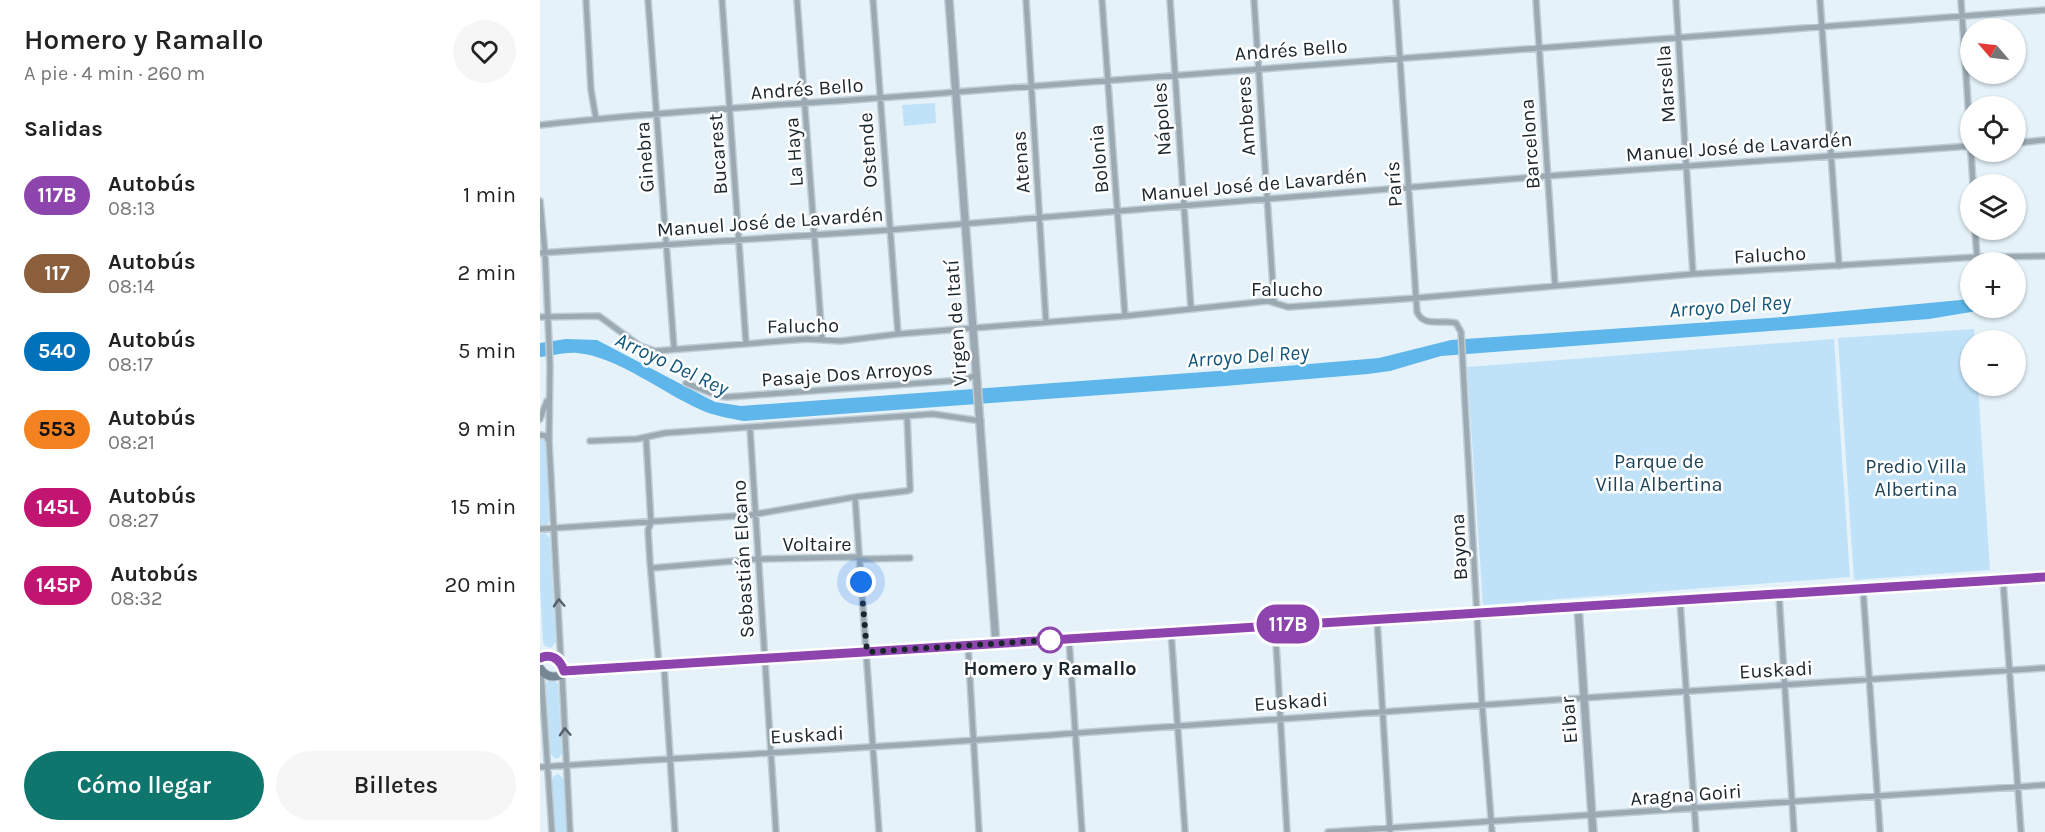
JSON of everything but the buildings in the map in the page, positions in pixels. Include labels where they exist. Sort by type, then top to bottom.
[{"type":"main road","points":[[541,670],[550,676],[563,673],[1172,631],[2045,577]]},
{"type":"main road","points":[[540,657],[552,656],[561,662],[563,673]]},
{"type":"street","points":[[586,0],[591,90],[596,118]]},
{"type":"street","name":"Ginebra","points":[[648,0],[674,348]]},
{"type":"street","name":"Bucarest","points":[[722,0],[746,343]]},
{"type":"street","name":"La Haya","points":[[797,0],[822,339]]},
{"type":"street","name":"Ostende","points":[[873,0],[898,334]]},
{"type":"street","name":"Virgen de Itatí","points":[[949,0],[996,644]]},
{"type":"street","name":"Atenas","points":[[1026,0],[1046,322]]},
{"type":"street","name":"Bolonia","points":[[1102,0],[1125,316]]},
{"type":"street","name":"Nápoles","points":[[1170,0],[1191,309]]},
{"type":"street","name":"Amberes","points":[[1254,0],[1274,302]]},
{"type":"street","name":"París","points":[[1396,0],[1417,312],[1422,320],[1427,322],[1456,322],[1461,332]]},
{"type":"street","name":"Barcelona","points":[[1536,0],[1555,285]]},
{"type":"street","name":"Marsella","points":[[1676,0],[1693,273]]},
{"type":"street","points":[[1820,0],[1839,266]]},
{"type":"street","points":[[1961,0],[1967,96]]},
{"type":"street","name":"Andrés Bello","points":[[540,125],[596,118],[806,104],[1174,73],[2045,10]]},
{"type":"street","points":[[2026,141],[2045,140]]},
{"type":"street","name":"Manuel José de Lavardén","points":[[542,254],[889,230],[1547,176],[1831,155],[1960,149]]},
{"type":"street","points":[[540,201],[543,317],[548,331],[550,362],[549,441],[561,662]]},
{"type":"street","name":"Falucho","points":[[2026,256],[2045,256]]},
{"type":"street","name":"Falucho","points":[[543,317],[599,316],[640,346],[654,351],[746,343],[822,339],[841,341],[898,334],[1274,302],[1288,307],[1693,273],[1960,258]]},
{"type":"street","name":"Bayona","points":[[1461,332],[1482,704],[1492,832]]},
{"type":"street","name":"Pasaje Dos Arroyos","points":[[687,383],[718,396],[727,397],[976,378]]},
{"type":"street","points":[[540,419],[549,397]]},
{"type":"street","points":[[590,441],[646,438],[665,433],[907,416],[981,417]]},
{"type":"street","points":[[540,529],[756,514],[910,490],[907,416]]},
{"type":"street","name":"Sebastián Elcano","points":[[750,428],[776,832]]},
{"type":"street","points":[[540,435],[546,436],[549,441]]},
{"type":"street","points":[[646,438],[651,523],[648,530],[675,832]]},
{"type":"street","points":[[855,497],[879,832]]},
{"type":"street","name":"Voltaire","points":[[652,568],[758,559],[910,558]]},
{"type":"street","points":[[2003,580],[2021,832]]},
{"type":"street","points":[[1863,589],[1880,832]]},
{"type":"street","points":[[1779,595],[1794,832]]},
{"type":"street","points":[[1680,600],[1696,832]]},
{"type":"street","name":"Eibar","points":[[1578,606],[1593,832]]},
{"type":"street","points":[[1377,619],[1390,830]]},
{"type":"street","points":[[1275,625],[1287,832]]},
{"type":"street","points":[[1172,631],[1185,832]]},
{"type":"street","points":[[1069,639],[1082,832]]},
{"type":"street","points":[[968,646],[979,832]]},
{"type":"street","name":"Euskadi","points":[[540,767],[1076,734],[1177,724],[2045,668]]},
{"type":"street","points":[[541,670],[552,832]]},
{"type":"street","points":[[563,673],[570,832]]},
{"type":"street","name":"Aragna Goiri","points":[[1329,832],[1390,830],[1491,821],[2045,785]]},
{"type":"green space","points":[[935,103],[936,123],[904,126],[902,105]]},
{"type":"green space","name":"Predio Villa Albertina","points":[[1974,329],[1960,330],[1960,396],[1979,396],[1990,570],[1854,580],[1838,338]]},
{"type":"green space","name":"Parque de Villa Albertina","points":[[1834,339],[1850,577],[1483,605],[1467,367]]},
{"type":"green space","points":[[540,438],[545,441],[546,445],[549,521],[546,526],[540,526]]},
{"type":"green space","points":[[545,533],[550,538],[556,642],[551,648],[545,646],[543,642],[540,585],[540,534]]},
{"type":"green space","points":[[552,679],[558,684],[562,753],[559,758],[555,759],[550,753],[546,686],[547,682]]},
{"type":"green space","points":[[558,774],[564,779],[567,832],[555,832],[552,781]]},
{"type":"water","points":[[1960,300],[1960,314],[1929,319],[1441,356],[1390,371],[1368,374],[744,421],[705,411],[623,368],[592,356],[572,353],[540,357],[540,343],[566,339],[597,340],[715,402],[741,406],[1286,366],[1379,358],[1451,340],[1782,317]]},
{"type":"bus line","name":"117B","points":[[540,658],[552,656],[556,658],[561,662],[564,671],[663,666],[1192,630],[2045,577]]},
{"type":"place","name":"Homero y Ramallo","points":[[1050,640]]},
{"type":"route","points":[[861,582],[867,652],[1050,640]]},
{"type":"water label","name":"Arroyo Del Rey","points":[[1730,306]]},
{"type":"water label","name":"Arroyo Del Rey","points":[[1248,356]]},
{"type":"water label","name":"Arroyo Del Rey","points":[[672,364]]}]
